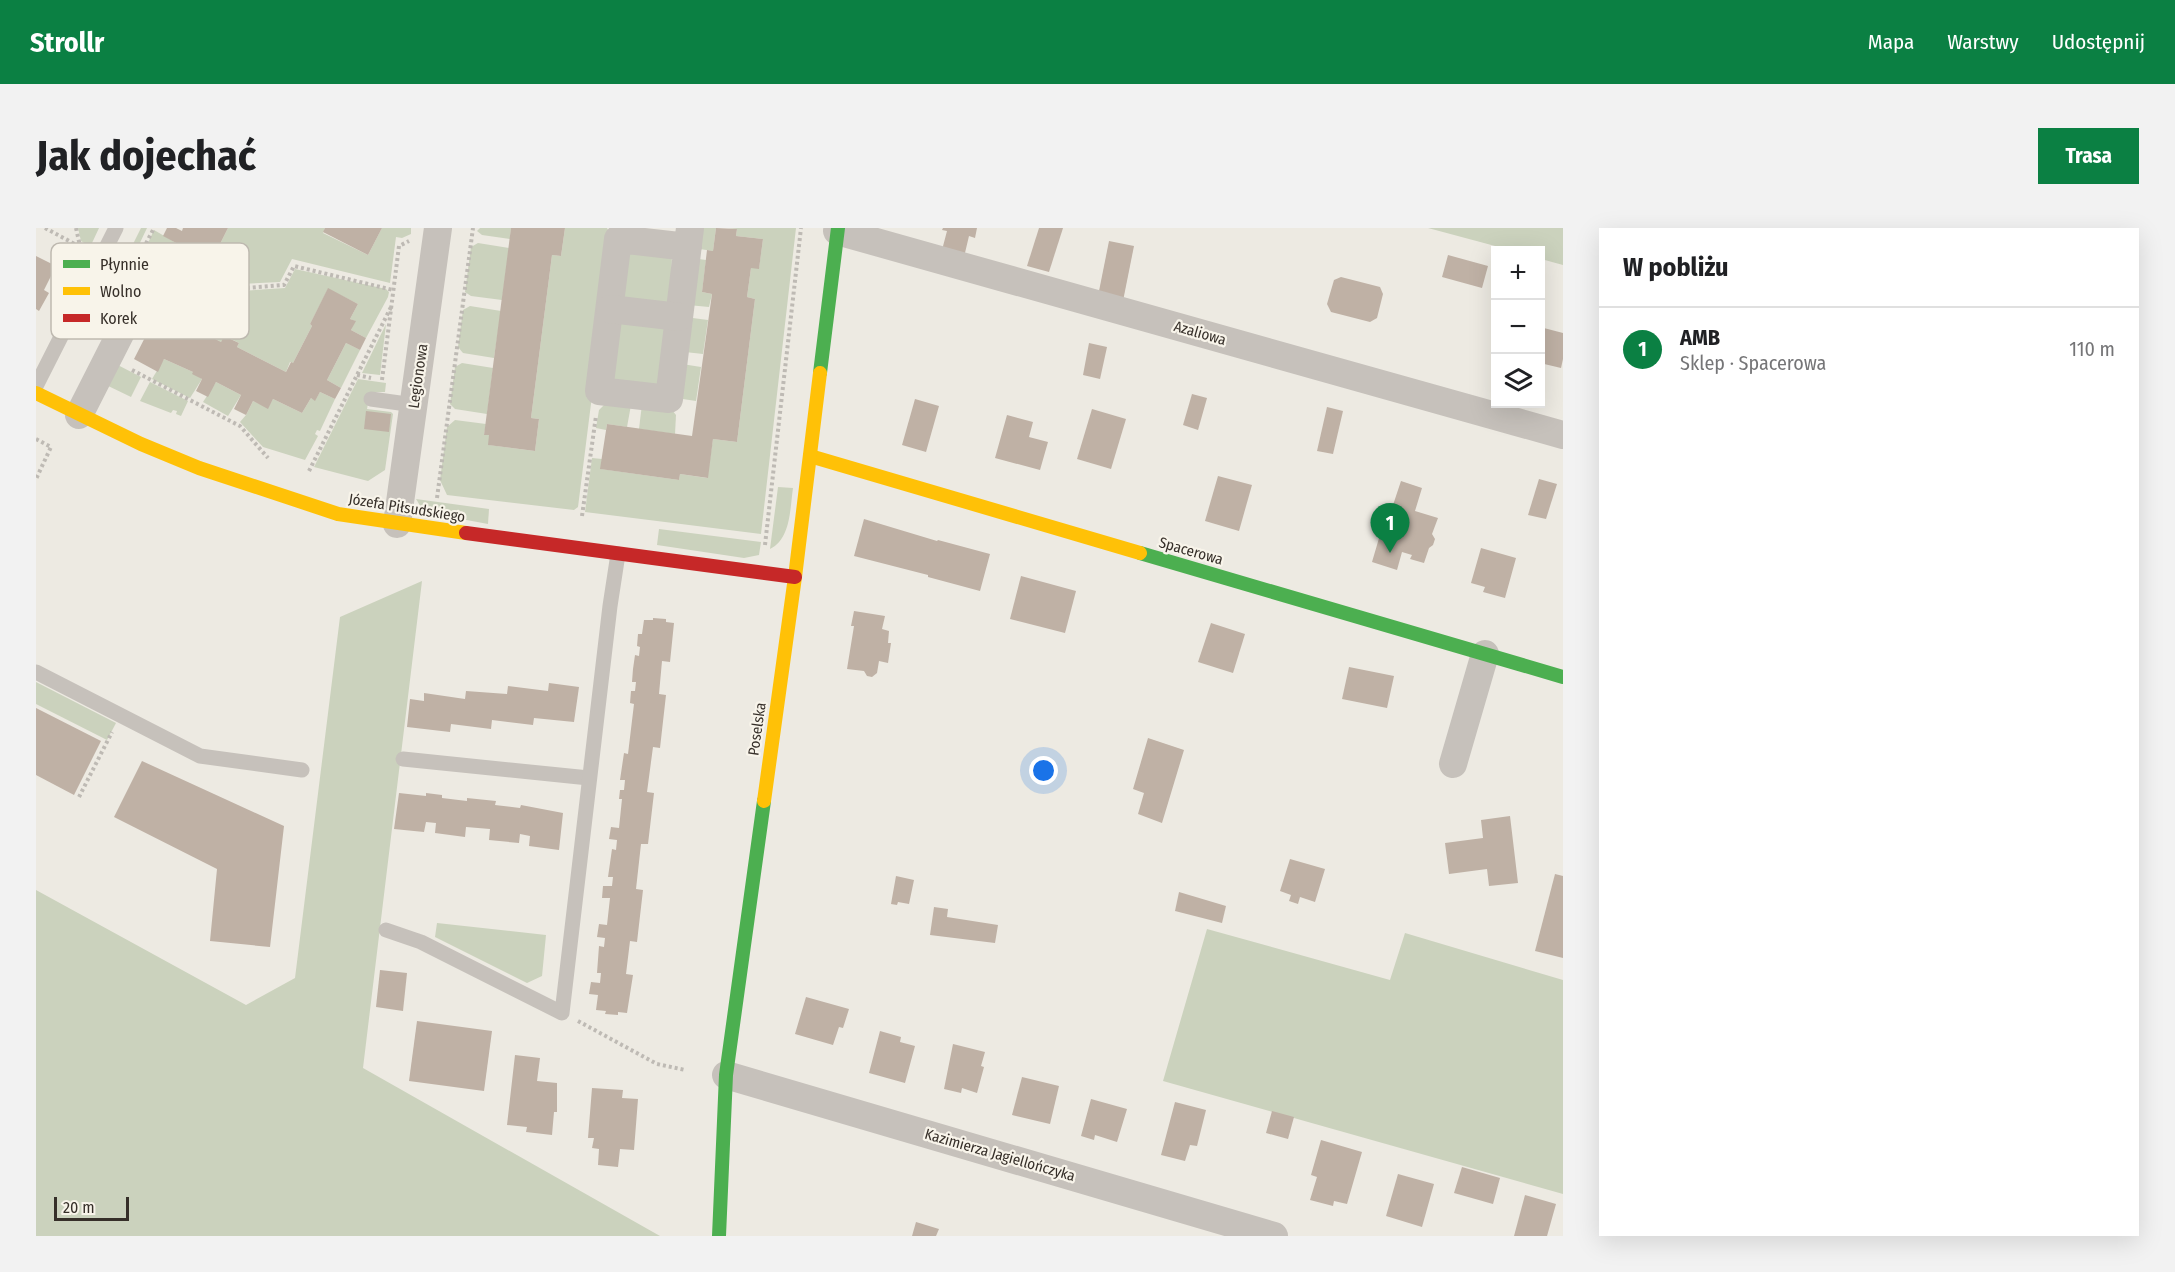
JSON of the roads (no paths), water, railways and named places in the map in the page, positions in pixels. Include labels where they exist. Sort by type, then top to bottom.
[{"type":"street","name":"Azaliowa","points":[[838,230],[1563,435]]},
{"type":"street","name":"Poselska","points":[[719,1236],[726,1075],[795,577],[838,230]]},
{"type":"street","name":"Legionowa","points":[[397,524],[414,405],[428,232]]},
{"type":"street","points":[[689,238],[669,399],[600,391],[618,239],[689,238]]},
{"type":"street","points":[[609,309],[679,317]]},
{"type":"street","points":[[79,415],[108,358],[121,339]]},
{"type":"street","name":"Józefa Piłsudskiego","points":[[36,393],[141,444],[238,482],[338,514],[397,524],[795,577]]},
{"type":"street","name":"Spacerowa","points":[[810,456],[1563,677]]},
{"type":"street","points":[[1453,764],[1485,654]]},
{"type":"street","name":"Kazimierza Jagiellończyka","points":[[726,1075],[1274,1236]]},
{"type":"lane","points":[[108,243],[116,228]]},
{"type":"lane","points":[[36,386],[60,339]]},
{"type":"lane","points":[[371,399],[414,405]]},
{"type":"lane","points":[[386,930],[421,942],[562,1012],[618,554]]},
{"type":"lane","points":[[36,672],[200,756],[302,770]]},
{"type":"lane","points":[[403,759],[589,778]]},
{"type":"place","name":"AMB","points":[[1390,553]]}]
